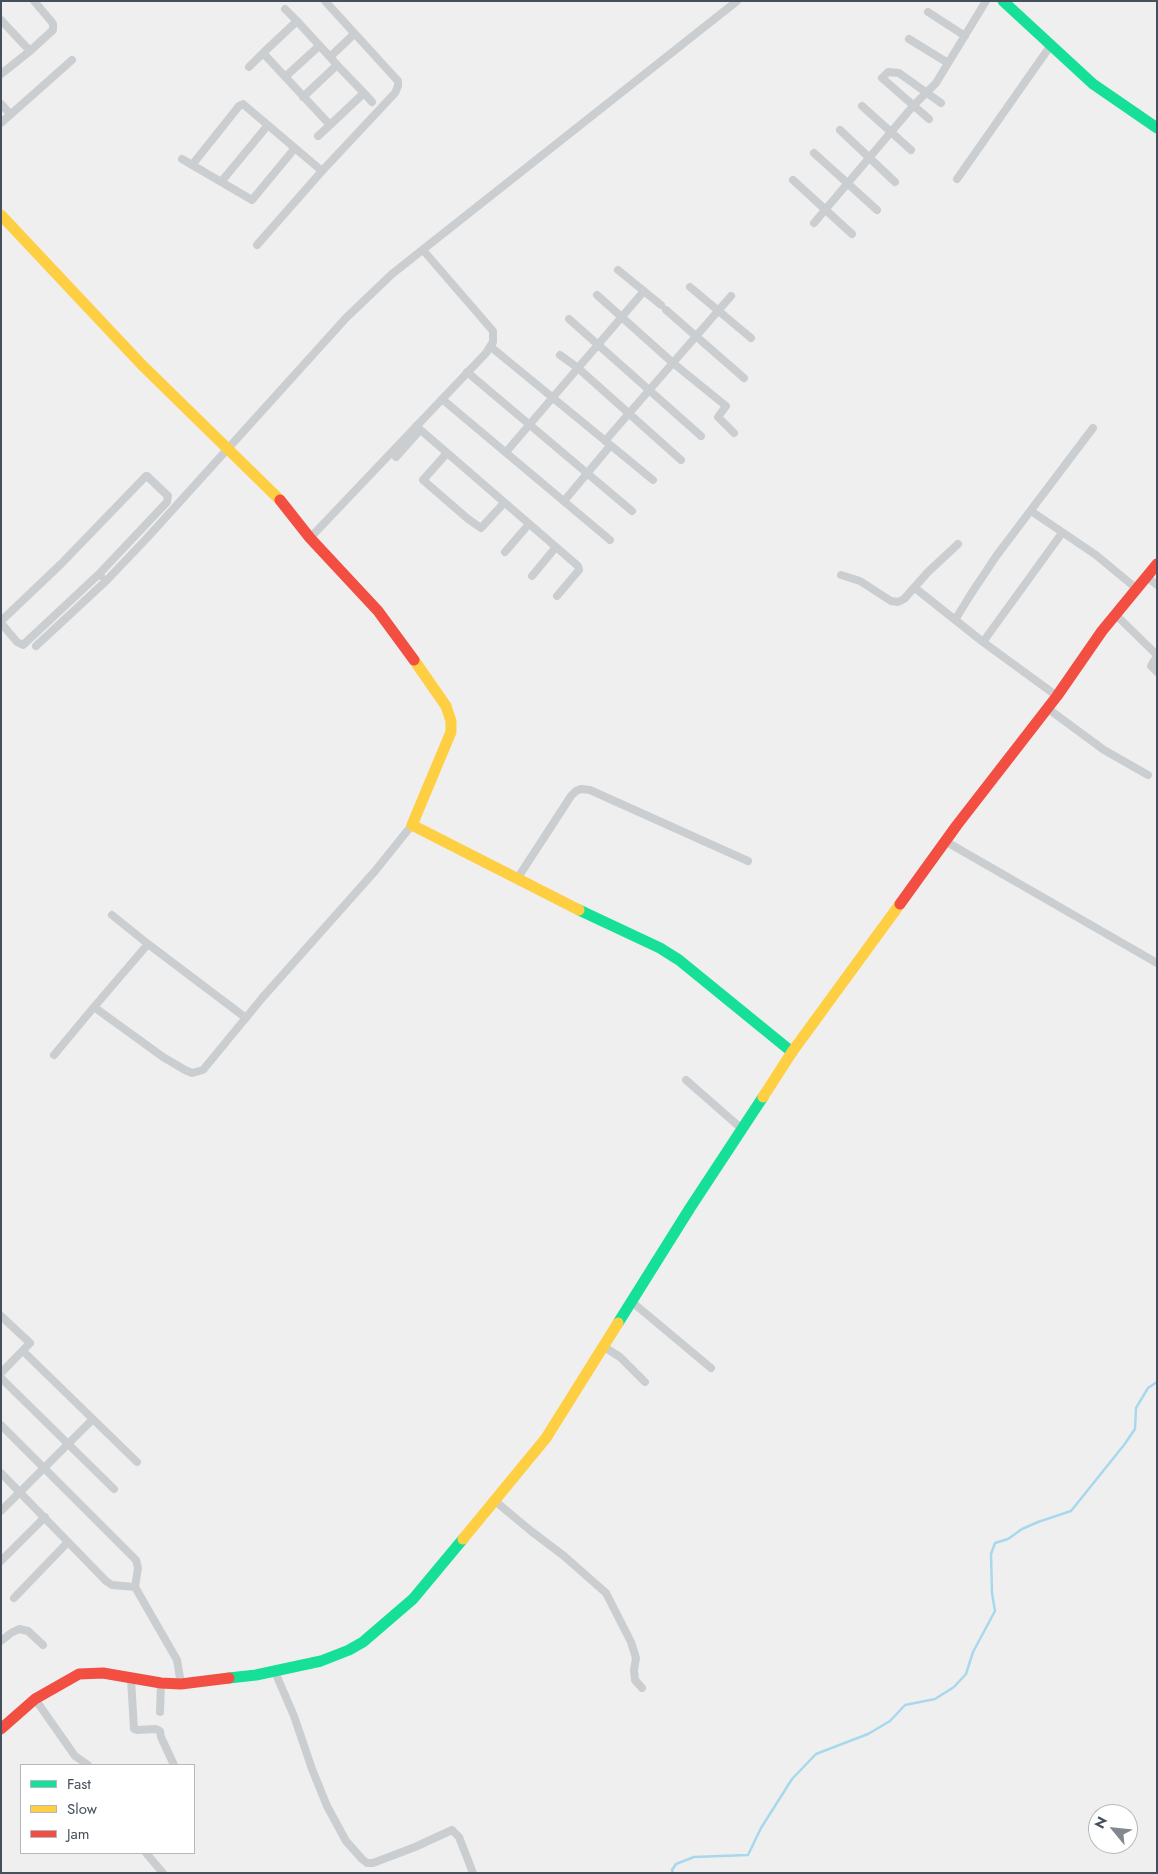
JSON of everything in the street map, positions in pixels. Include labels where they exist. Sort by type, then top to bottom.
[{"type":"street","points":[[1,74],[30,52],[53,30],[51,21],[34,1]]},
{"type":"street","points":[[257,245],[395,92],[398,86],[398,81],[325,1]]},
{"type":"street","points":[[36,646],[107,580],[346,318],[392,274],[737,1]]},
{"type":"street","points":[[814,223],[913,106],[936,83],[986,1]]},
{"type":"street","points":[[1003,1],[1093,84],[1157,128]]},
{"type":"street","points":[[285,9],[372,102]]},
{"type":"street","points":[[928,12],[965,36]]},
{"type":"street","points":[[1,20],[30,52]]},
{"type":"street","points":[[249,67],[297,22]]},
{"type":"street","points":[[330,57],[354,34]]},
{"type":"street","points":[[909,38],[948,64]]},
{"type":"street","points":[[957,179],[1051,45]]},
{"type":"street","points":[[285,78],[319,46]]},
{"type":"street","points":[[263,53],[330,125]]},
{"type":"street","points":[[1,123],[72,60]]},
{"type":"street","points":[[303,97],[337,65]]},
{"type":"street","points":[[929,119],[882,78],[888,72],[899,73],[941,103]]},
{"type":"street","points":[[318,136],[364,93]]},
{"type":"street","points":[[1,104],[10,114]]},
{"type":"street","points":[[192,165],[240,105],[244,105],[322,172]]},
{"type":"street","points":[[862,106],[912,150]]},
{"type":"street","points":[[221,182],[268,125]]},
{"type":"street","points":[[840,130],[895,182]]},
{"type":"street","points":[[182,159],[252,200],[295,148]]},
{"type":"street","points":[[814,153],[878,210]]},
{"type":"street","points":[[793,180],[852,234]]},
{"type":"street","points":[[1,215],[142,365],[278,498],[310,538],[378,611],[435,689],[446,706],[451,721],[451,732],[446,747],[412,825],[375,871],[203,1070],[192,1072],[185,1070],[163,1057],[94,1007]]},
{"type":"street","points":[[396,457],[442,399],[491,346],[494,337],[493,331],[423,250]]},
{"type":"street","points":[[618,270],[744,378]]},
{"type":"street","points":[[690,287],[750,338]]},
{"type":"street","points":[[506,452],[644,291]]},
{"type":"street","points":[[597,295],[673,363],[726,406],[718,417],[734,433]]},
{"type":"street","points":[[564,501],[587,473],[628,414],[731,296]]},
{"type":"street","points":[[570,319],[701,436]]},
{"type":"street","points":[[491,346],[653,480]]},
{"type":"street","points":[[560,355],[578,368],[681,460]]},
{"type":"street","points":[[467,372],[632,511]]},
{"type":"street","points":[[442,399],[610,540]]},
{"type":"street","points":[[310,538],[418,428]]},
{"type":"street","points":[[418,428],[578,566],[579,570],[557,596]]},
{"type":"street","points":[[955,620],[997,555],[1093,428]]},
{"type":"street","points":[[447,453],[423,480],[481,528],[504,503]]},
{"type":"street","points":[[147,476],[168,496],[167,502],[99,574],[23,645],[17,642],[1,622],[147,476]]},
{"type":"street","points":[[1031,511],[1096,555],[1137,589]]},
{"type":"street","points":[[505,552],[530,524]]},
{"type":"street","points":[[984,642],[1062,533]]},
{"type":"street","points":[[841,575],[867,584],[896,602],[904,599],[928,572],[958,544]]},
{"type":"street","points":[[532,576],[556,547]]},
{"type":"street","points":[[1,1729],[36,1699],[80,1674],[103,1673],[131,1679],[181,1684],[228,1680],[275,1672],[327,1659],[363,1642],[414,1599],[546,1438],[792,1052],[945,842],[1057,696],[1116,615],[1157,564]]},
{"type":"street","points":[[99,574],[107,580]]},
{"type":"street","points":[[1147,577],[1157,585]]},
{"type":"street","points":[[914,588],[1057,696]]},
{"type":"street","points":[[1116,615],[1157,656],[1151,665],[1152,669],[1157,672]]},
{"type":"street","points":[[1047,708],[1104,750],[1148,775]]},
{"type":"street","points":[[517,879],[571,796],[576,791],[581,790],[590,790],[748,861]]},
{"type":"street","points":[[412,825],[568,906],[629,933],[680,960],[792,1052]]},
{"type":"street","points":[[945,842],[1157,963]]},
{"type":"street","points":[[112,915],[246,1018]]},
{"type":"street","points":[[54,1055],[148,944]]},
{"type":"street","points":[[686,1080],[742,1129]]},
{"type":"street","points":[[632,1302],[711,1368]]},
{"type":"street","points":[[1,1316],[30,1343],[2,1372],[68,1444],[114,1489]]},
{"type":"street","points":[[604,1347],[620,1357],[645,1382]]},
{"type":"street","points":[[23,1351],[137,1462]]},
{"type":"street","points":[[1,1511],[93,1419]]},
{"type":"street","points":[[1,1425],[136,1560],[138,1568],[135,1587],[178,1662],[181,1684]]},
{"type":"street","points":[[1,1473],[109,1584],[135,1587]]},
{"type":"street","points":[[495,1501],[531,1532],[564,1556],[606,1593],[632,1642],[636,1658],[635,1680],[642,1688]]},
{"type":"street","points":[[1,1560],[45,1517]]},
{"type":"street","points":[[14,1598],[68,1542]]},
{"type":"street","points":[[1,1629],[8,1635]]},
{"type":"street","points":[[1,1641],[19,1629],[24,1629],[43,1645]]},
{"type":"street","points":[[275,1672],[294,1716],[312,1770],[327,1806],[346,1841],[362,1859],[368,1863],[373,1863],[452,1830],[459,1837],[472,1873]]},
{"type":"street","points":[[131,1679],[134,1729],[159,1729],[174,1764]]},
{"type":"street","points":[[160,1712],[161,1683]]},
{"type":"street","points":[[36,1699],[75,1756],[87,1764]]},
{"type":"street","points":[[147,1854],[163,1873]]},
{"type":"waterway","points":[[673,1873],[672,1870],[676,1864],[694,1857],[748,1855],[761,1828],[792,1779],[816,1754],[868,1734],[890,1721],[905,1705],[935,1699],[954,1687],[966,1674],[973,1652],[995,1611],[992,1593],[991,1554],[995,1543],[1008,1539],[1022,1529],[1038,1522],[1071,1511],[1135,1429],[1136,1408],[1148,1388],[1157,1382]]},
{"type":"traffic: fast","points":[[1003,1],[1093,84],[1157,128]]},
{"type":"traffic: fast","points":[[579,910],[660,948],[679,960],[792,1052]]},
{"type":"traffic: fast","points":[[618,1323],[690,1208],[763,1097]]},
{"type":"traffic: fast","points":[[229,1678],[256,1675],[321,1661],[349,1650],[363,1642],[413,1599],[463,1539]]},
{"type":"traffic: slow","points":[[1,215],[142,365],[280,500]]},
{"type":"traffic: slow","points":[[414,660],[446,706],[451,721],[451,732],[412,825],[579,910]]},
{"type":"traffic: slow","points":[[763,1097],[792,1052],[900,904]]},
{"type":"traffic: slow","points":[[463,1539],[546,1438],[618,1323]]},
{"type":"traffic: jam","points":[[280,500],[310,538],[378,611],[414,660]]},
{"type":"traffic: jam","points":[[900,904],[957,825],[1057,696],[1102,631],[1157,564]]},
{"type":"traffic: jam","points":[[1,1729],[35,1699],[79,1674],[103,1673],[161,1683],[181,1684],[229,1678]]}]
